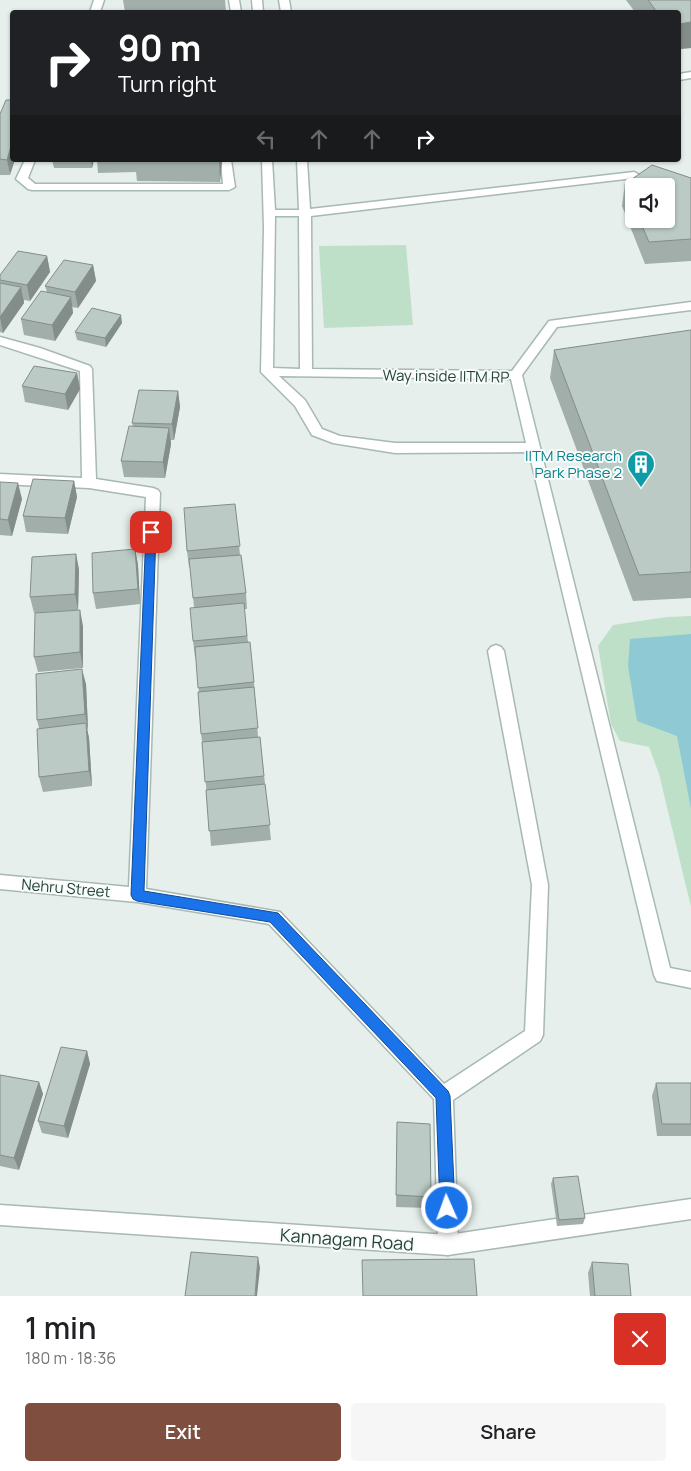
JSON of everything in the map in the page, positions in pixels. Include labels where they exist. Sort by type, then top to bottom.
[{"type":"street","points":[[29,162],[22,179],[32,187],[229,187],[226,162]]},
{"type":"street","points":[[267,162],[270,214],[267,372],[300,403],[316,432],[338,440],[395,448],[534,447]]},
{"type":"street","points":[[302,162],[305,213],[306,373]]},
{"type":"street","points":[[270,214],[305,213],[634,175]]},
{"type":"street","points":[[516,375],[552,324],[691,306]]},
{"type":"street","points":[[0,341],[36,351],[86,369],[89,484]]},
{"type":"street","name":"Way inside IITM RP","points":[[267,372],[385,375],[516,375],[573,599],[662,975],[691,980]]},
{"type":"street","points":[[0,479],[89,484],[153,493],[137,895]]},
{"type":"street","points":[[448,1246],[443,1096],[534,1035],[540,885],[496,652]]},
{"type":"street","name":"Nehru Street","points":[[0,882],[137,895],[274,917],[443,1096]]},
{"type":"street","name":"Kannagam Road","points":[[0,1215],[448,1246],[691,1209]]},
{"type":"green space","points":[[406,245],[413,325],[324,328],[319,246]]},
{"type":"green space","points":[[691,616],[691,907],[659,774],[649,747],[620,741],[611,724],[598,646],[613,625],[667,617]]},
{"type":"water","points":[[691,634],[691,809],[677,736],[637,721],[628,666],[630,639]]},
{"type":"building","points":[[648,0],[691,0],[691,22],[681,24],[681,10],[656,10]]},
{"type":"building","points":[[6,100],[10,100],[10,150],[7,160],[0,159],[0,114]]},
{"type":"building","points":[[652,165],[691,178],[691,239],[649,242],[643,228],[675,228],[675,178],[634,178]]},
{"type":"building","points":[[18,251],[47,256],[27,285],[0,280],[0,275]]},
{"type":"building","points":[[64,260],[93,265],[75,292],[45,286]]},
{"type":"building","points":[[0,283],[21,287],[0,317]]},
{"type":"building","points":[[41,291],[71,297],[52,325],[21,319]]},
{"type":"building","points":[[92,308],[121,315],[105,338],[75,332]]},
{"type":"building","name":"IITM Research Park Phase 2","points":[[691,330],[691,572],[639,575],[554,350]]},
{"type":"building","points":[[34,366],[77,373],[65,394],[22,386]]},
{"type":"building","points":[[139,390],[178,391],[172,424],[132,423]]},
{"type":"building","points":[[129,426],[169,428],[163,462],[121,461]]},
{"type":"building","points":[[33,479],[74,481],[65,518],[23,516]]},
{"type":"building","points":[[0,482],[18,483],[8,520],[0,519]]},
{"type":"building","points":[[235,504],[240,546],[187,551],[184,508]]},
{"type":"building","points":[[135,549],[138,589],[93,593],[92,553]]},
{"type":"building","points":[[76,554],[75,594],[30,597],[32,557]]},
{"type":"building","points":[[241,555],[246,593],[193,598],[189,559]]},
{"type":"building","points":[[244,603],[247,636],[193,641],[190,608]]},
{"type":"building","points":[[80,610],[80,652],[34,657],[35,613]]},
{"type":"building","points":[[250,642],[254,682],[198,688],[195,647]]},
{"type":"building","points":[[82,669],[85,714],[37,720],[36,674]]},
{"type":"building","points":[[254,687],[258,728],[201,734],[198,692]]},
{"type":"building","points":[[86,723],[89,771],[39,777],[37,729]]},
{"type":"building","points":[[260,737],[264,776],[205,782],[202,742]]},
{"type":"building","points":[[265,784],[270,825],[209,831],[206,790]]},
{"type":"building","points":[[61,1047],[87,1051],[64,1126],[38,1121]]},
{"type":"building","points":[[0,1075],[39,1082],[14,1158],[0,1155]]},
{"type":"building","points":[[656,1083],[691,1083],[691,1124],[662,1124]]},
{"type":"building","points":[[397,1122],[430,1124],[431,1197],[396,1195]]},
{"type":"building","points":[[578,1176],[585,1218],[559,1220],[553,1178]]},
{"type":"building","points":[[191,1252],[258,1257],[255,1296],[185,1296]]},
{"type":"building","points":[[474,1259],[477,1296],[363,1296],[362,1260]]},
{"type":"building","points":[[592,1262],[628,1264],[631,1296],[595,1296]]},
{"type":"place","name":"IITM Research Park Phase 2","points":[[641,488]]},
{"type":"route","points":[[151,532],[137,895],[274,917],[443,1096],[447,1208]]}]
